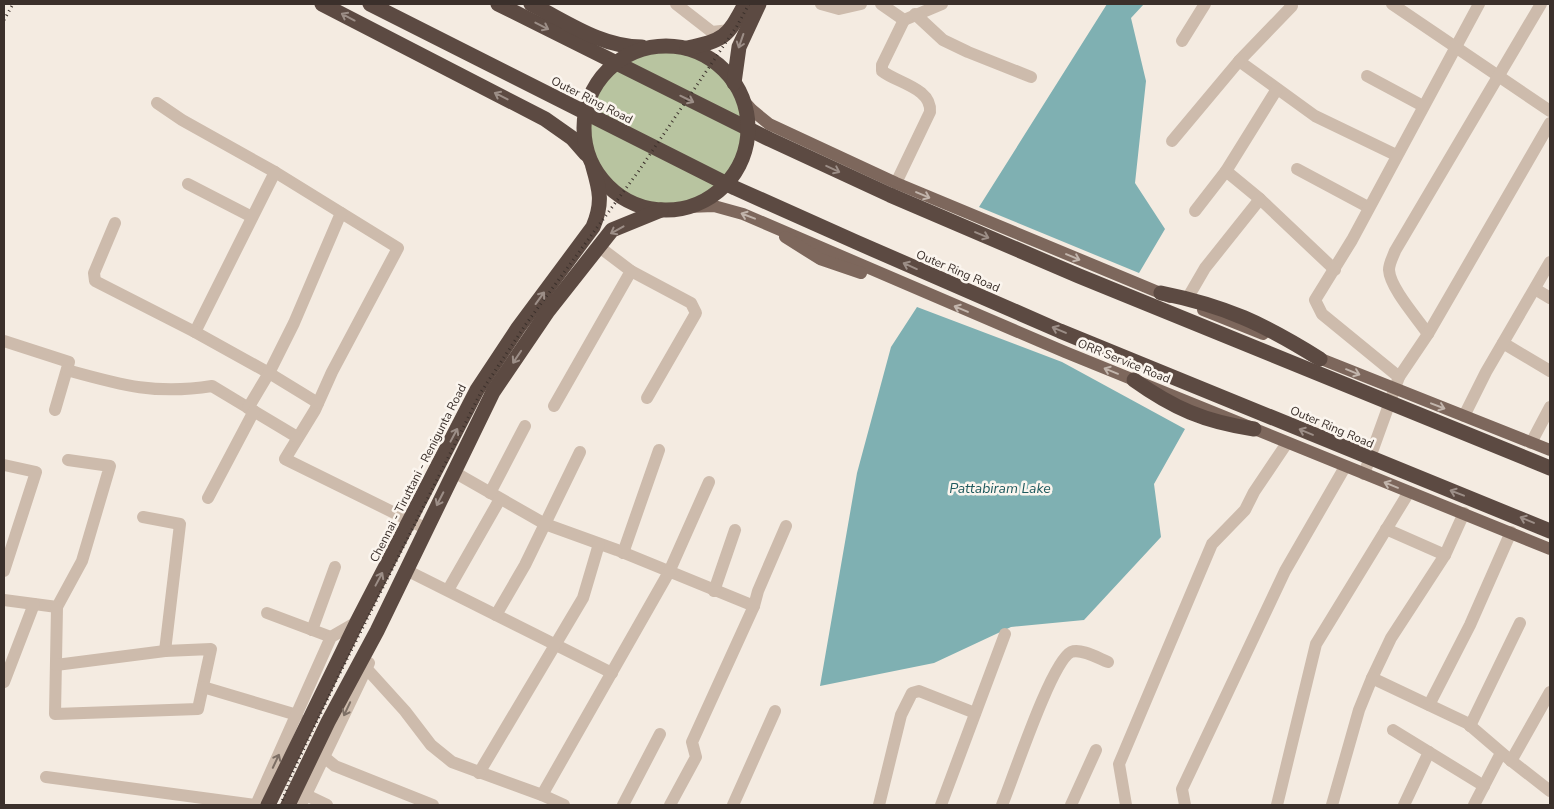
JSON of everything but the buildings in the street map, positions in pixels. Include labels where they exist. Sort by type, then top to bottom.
[{"type":"highway","points":[[322,4],[544,119],[572,138],[592,164]]},
{"type":"highway","name":"Outer Ring Road","points":[[370,4],[735,188],[881,253],[1348,450],[1503,510],[1550,531]]},
{"type":"highway","points":[[498,4],[769,139],[907,203],[1088,280],[1550,468]]},
{"type":"highway","points":[[531,4],[612,44],[624,47],[655,46]]},
{"type":"highway","name":"Chennai - Tiruttani - Renigunta Road","points":[[268,805],[356,622],[477,390],[518,328],[593,227],[599,212],[600,194],[584,139],[584,125],[585,111],[596,85],[604,73],[627,56],[655,46],[686,48],[714,42],[730,30],[745,4]]},
{"type":"highway","points":[[734,82],[739,47],[759,4]]},
{"type":"highway","name":"Chennai - Tiruttani - Renigunta Road","points":[[288,805],[328,722],[377,631],[425,528],[493,392],[548,311],[612,230],[661,210],[687,207],[710,196],[725,184],[736,168],[744,151],[747,132],[742,99],[734,82],[714,61],[686,48]]},
{"type":"highway","name":"Chennai - Tiruttani - Renigunta Road","points":[[592,164],[614,192],[629,202],[661,210]]},
{"type":"highway","points":[[1161,293],[1239,314],[1281,335],[1320,358]]},
{"type":"highway","points":[[1134,380],[1158,398],[1192,415],[1227,426],[1254,429]]},
{"type":"main road","points":[[742,99],[764,120],[796,128],[848,155],[865,169],[896,184],[1320,358],[1396,383],[1464,416],[1550,450]]},
{"type":"main road","name":"ORR Service Road","points":[[687,207],[726,208],[771,225],[891,279],[1134,380]]},
{"type":"main road","points":[[1254,429],[1550,549]]},
{"type":"street","points":[[676,4],[712,32],[730,30]]},
{"type":"street","points":[[821,4],[839,9],[861,4]]},
{"type":"street","points":[[881,4],[910,17],[943,40],[1031,77]]},
{"type":"street","points":[[896,184],[930,112],[930,105],[928,99],[922,93],[882,71],[882,65],[910,17],[942,4]]},
{"type":"street","points":[[1182,40],[1205,4]]},
{"type":"street","points":[[1172,142],[1239,61],[1292,6],[1290,4]]},
{"type":"street","points":[[1396,383],[1318,310],[1316,296],[1334,270],[1479,4]]},
{"type":"street","points":[[1428,334],[1391,278],[1390,264],[1541,4]]},
{"type":"street","points":[[1400,6],[1455,48],[1550,111]]},
{"type":"street","points":[[1239,61],[1315,116],[1396,155]]},
{"type":"street","points":[[1367,76],[1423,106]]},
{"type":"street","points":[[1195,211],[1226,171],[1277,89]]},
{"type":"street","points":[[157,103],[182,120],[275,172],[398,248],[332,372],[318,403],[285,458],[425,528]]},
{"type":"street","points":[[1364,474],[1396,383],[1428,334],[1550,123]]},
{"type":"street","points":[[1297,169],[1368,207]]},
{"type":"street","points":[[1226,171],[1260,199],[1334,270]]},
{"type":"street","points":[[195,332],[275,172]]},
{"type":"street","points":[[188,184],[252,217]]},
{"type":"street","points":[[1188,299],[1206,268],[1260,199]]},
{"type":"street","points":[[208,498],[294,324],[341,213]]},
{"type":"street","points":[[115,223],[94,273],[95,281],[195,332],[318,403]]},
{"type":"street","points":[[598,246],[631,271],[691,304],[696,313],[647,398]]},
{"type":"street","points":[[1464,416],[1503,343],[1550,262]]},
{"type":"street","points":[[554,406],[631,271]]},
{"type":"street","points":[[1535,290],[1550,298]]},
{"type":"street","points":[[4,342],[69,362],[55,410]]},
{"type":"street","points":[[1503,343],[1550,372]]},
{"type":"street","points":[[67,370],[135,388],[184,391],[212,386],[297,438]]},
{"type":"street","points":[[1532,443],[1550,407]]},
{"type":"street","points":[[448,590],[495,496],[525,426]]},
{"type":"street","points":[[1126,805],[1119,764],[1212,544],[1246,510],[1254,492],[1287,443]]},
{"type":"street","points":[[623,552],[659,450]]},
{"type":"street","points":[[496,615],[545,524],[580,452]]},
{"type":"street","points":[[56,665],[165,651],[211,649],[198,709],[55,714],[57,607],[82,561],[110,466],[68,460]]},
{"type":"street","points":[[4,465],[36,472],[4,571]]},
{"type":"street","points":[[1185,805],[1182,790],[1285,571],[1345,466]]},
{"type":"street","points":[[454,472],[545,524],[623,552],[754,606]]},
{"type":"street","points":[[542,794],[669,572],[709,482]]},
{"type":"street","points":[[1277,805],[1316,644],[1409,492]]},
{"type":"street","points":[[1332,805],[1359,710],[1372,678],[1391,638],[1445,555],[1464,514]]},
{"type":"street","points":[[143,517],[180,524],[165,651]]},
{"type":"street","points":[[670,805],[696,757],[692,742],[754,606],[758,591],[786,526]]},
{"type":"street","points":[[1386,529],[1445,555]]},
{"type":"street","points":[[714,591],[735,530]]},
{"type":"street","points":[[1430,705],[1470,626],[1511,532]]},
{"type":"street","points":[[479,773],[583,598],[599,544]]},
{"type":"street","points":[[312,630],[335,567]]},
{"type":"street","points":[[406,570],[612,673]]},
{"type":"street","points":[[4,600],[57,607]]},
{"type":"street","points":[[4,682],[34,604]]},
{"type":"street","points":[[267,613],[331,638]]},
{"type":"street","points":[[46,777],[255,805],[331,638],[356,622]]},
{"type":"street","points":[[1470,726],[1520,623]]},
{"type":"street","points":[[327,805],[304,800],[366,668],[377,631]]},
{"type":"street","points":[[940,805],[1004,634]]},
{"type":"street","points":[[1002,805],[1049,684],[1066,655],[1074,651],[1082,652],[1108,662]]},
{"type":"street","points":[[366,668],[405,711],[431,745],[452,762],[542,794],[564,805]]},
{"type":"street","points":[[1372,678],[1470,726],[1506,757],[1550,790]]},
{"type":"street","points":[[203,687],[297,715]]},
{"type":"street","points":[[878,805],[901,715],[909,696],[919,691],[975,713]]},
{"type":"street","points":[[1474,805],[1484,786],[1550,692]]},
{"type":"street","points":[[733,805],[775,711]]},
{"type":"street","points":[[1393,730],[1484,786]]},
{"type":"street","points":[[623,805],[660,734]]},
{"type":"street","points":[[1071,805],[1096,750]]},
{"type":"street","points":[[1404,805],[1429,752]]},
{"type":"street","points":[[324,757],[335,766],[433,805]]},
{"type":"green space","points":[[666,52],[695,58],[708,65],[719,75],[729,86],[736,99],[742,128],[736,157],[729,170],[719,181],[708,191],[695,198],[666,204],[637,198],[624,191],[613,181],[603,170],[596,157],[590,128],[596,99],[603,86],[613,75],[624,65],[637,58]]},
{"type":"water","points":[[1107,4],[1144,4],[1131,18],[1146,81],[1135,183],[1165,229],[1139,273],[979,207]]},
{"type":"water","name":"Pattabiram Lake","points":[[917,307],[1062,362],[1185,429],[1154,484],[1161,537],[1084,620],[1011,627],[934,663],[820,686],[857,473],[891,347]]},
{"type":"railway","points":[[4,20],[13,4]]},
{"type":"railway","points":[[281,805],[291,776],[336,681],[481,392],[526,324],[638,172],[737,26],[749,4]]}]
